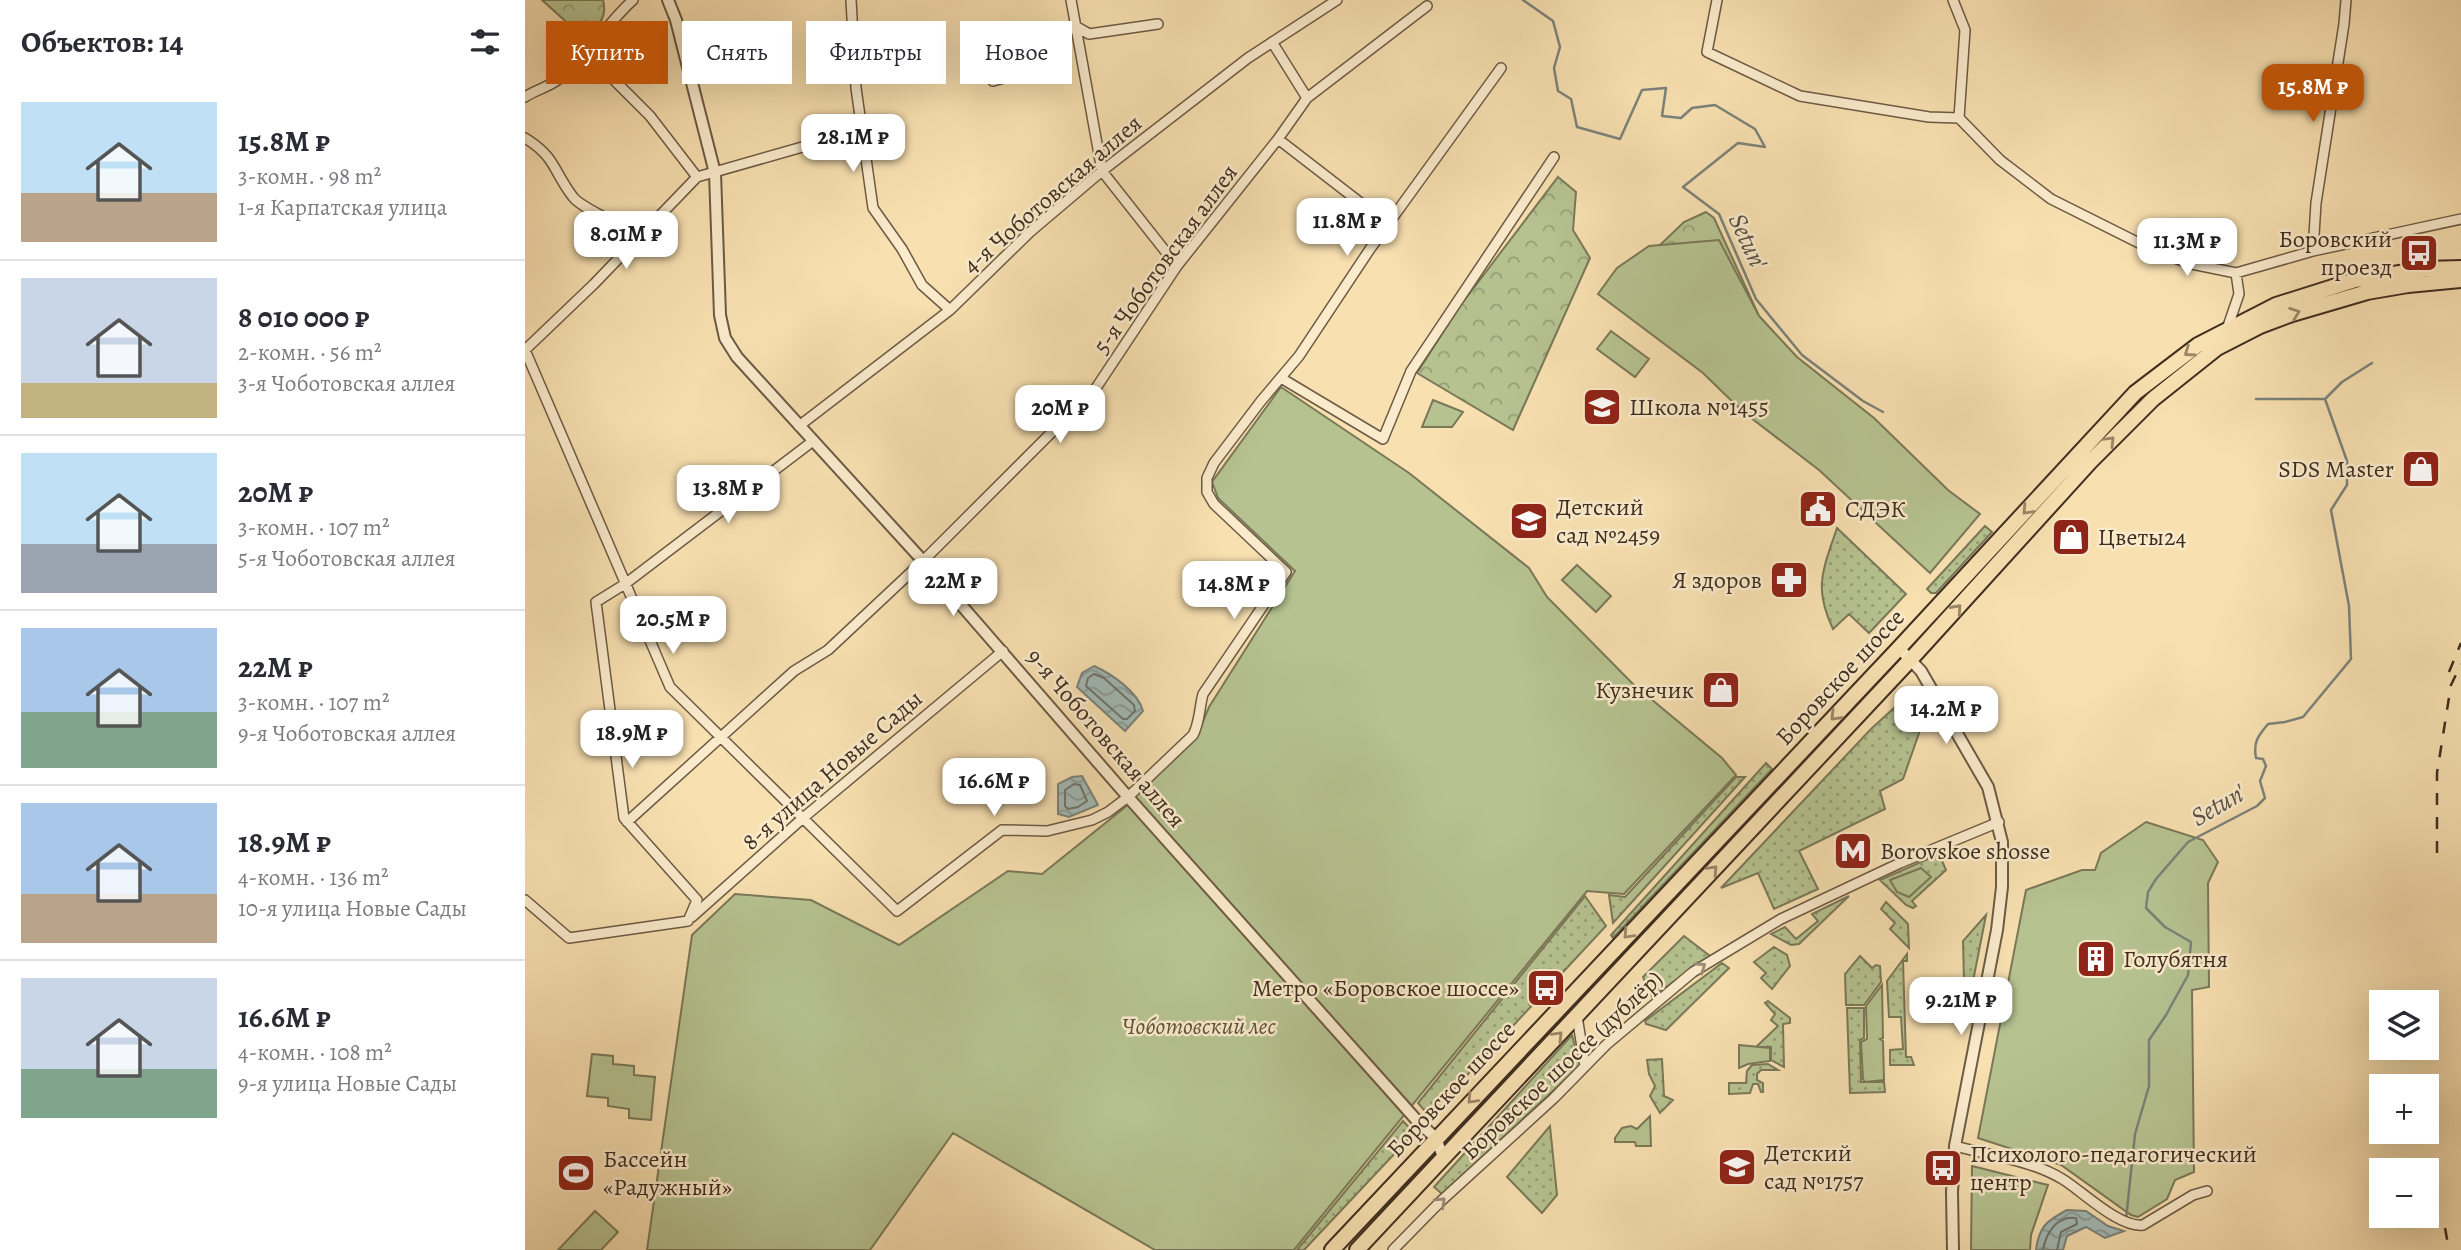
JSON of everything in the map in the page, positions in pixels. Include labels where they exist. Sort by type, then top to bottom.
[{"type":"main road","name":"Боровское шоссе","points":[[1332,1250],[1899,648],[2128,400],[2183,356],[2276,304],[2355,280],[2425,269],[2461,268]]},
{"type":"main road","name":"Боровское шоссе","points":[[1356,1250],[1911,659],[2134,417],[2176,379],[2217,348],[2260,326],[2325,303],[2408,285],[2461,280]]},
{"type":"street","points":[[612,21],[633,0]]},
{"type":"street","name":"9-я Чоботовская аллея","points":[[668,0],[676,20],[715,173],[720,315],[725,338],[737,357],[923,561],[1128,797],[1420,1124],[1436,1138]]},
{"type":"street","points":[[851,0],[856,88],[873,208],[902,249],[922,285],[950,310]]},
{"type":"street","points":[[1071,0],[1102,171],[1177,266]]},
{"type":"street","name":"4-я Чоботовская аллея","points":[[799,426],[950,310],[1030,232],[1102,171],[1272,41],[1337,0]]},
{"type":"street","points":[[1717,0],[1707,52],[1800,96],[1929,117],[1959,118],[2000,160],[2051,199],[2155,251],[2192,264],[2236,273],[2313,251],[2461,219]]},
{"type":"street","points":[[1953,0],[1965,30],[1959,118]]},
{"type":"street","points":[[2313,251],[2316,203],[2346,0]]},
{"type":"street","name":"5-я Чоботовская аллея","points":[[627,822],[794,671],[828,650],[923,561],[1096,388],[1177,266],[1278,139],[1307,98],[1427,6]]},
{"type":"street","points":[[1072,28],[1077,27],[1089,34],[1158,24]]},
{"type":"street","points":[[1272,41],[1307,98]]},
{"type":"street","points":[[861,119],[841,136],[697,177],[594,284],[525,350],[670,687],[897,911],[1002,830],[1047,831],[1108,812],[1128,797],[1193,736],[1199,724],[1203,694],[1286,572],[1214,504],[1207,492],[1207,478],[1214,463],[1299,356],[1388,224],[1501,68]]},
{"type":"street","points":[[525,96],[550,84]]},
{"type":"street","points":[[618,84],[650,116],[697,177]]},
{"type":"street","points":[[525,138],[549,156],[574,199],[639,235]]},
{"type":"street","points":[[1278,139],[1388,224]]},
{"type":"street","points":[[1281,378],[1383,439],[1411,371],[1554,157]]},
{"type":"street","points":[[2227,329],[2239,294],[2236,273]]},
{"type":"street","points":[[525,900],[569,937],[688,921],[697,900],[624,818],[596,602],[625,584],[813,442]]},
{"type":"street","points":[[1899,648],[1921,671],[1988,787],[2002,842],[2003,870],[1997,930],[1955,1146],[1952,1192],[1953,1250]]},
{"type":"street","name":"8-я улица Новые Сады","points":[[688,921],[803,818],[1003,651]]},
{"type":"street","name":"Боровское шоссе (дублёр)","points":[[1393,1250],[1440,1202],[1630,1024],[1684,980],[1757,932],[1878,873],[1999,822]]},
{"type":"street","points":[[1577,1016],[1585,1066]]},
{"type":"street","points":[[1436,1138],[1443,1157]]},
{"type":"street","points":[[1955,1146],[2017,1161],[2063,1179],[2121,1220],[2139,1226],[2193,1195],[2207,1191]]},
{"type":"green space","points":[[542,0],[603,0],[604,12],[600,21],[565,21]]},
{"type":"green space","points":[[1558,177],[1576,192],[1573,230],[1590,258],[1513,430],[1417,373],[1460,306]]},
{"type":"green space","points":[[1706,212],[1714,218],[1759,316],[1796,357],[1657,248],[1684,222]]},
{"type":"green space","points":[[1719,240],[1759,316],[1797,357],[1874,418],[1948,490],[1980,514],[1930,573],[1819,470],[1742,411],[1703,373],[1598,294],[1617,268],[1649,246]]},
{"type":"green space","points":[[1611,331],[1649,359],[1635,377],[1597,349]]},
{"type":"green space","name":"Чоботовский лес","points":[[1281,387],[1409,473],[1529,568],[1547,597],[1633,684],[1722,758],[1736,775],[1624,894],[1587,891],[1294,1250],[1155,1250],[953,1133],[870,1250],[647,1250],[692,935],[735,894],[811,900],[899,945],[1008,871],[1042,874],[1124,808],[1199,731],[1209,707],[1295,571],[1218,498],[1212,482]]},
{"type":"green space","points":[[1433,400],[1463,412],[1452,427],[1422,427]]},
{"type":"green space","points":[[1985,526],[1992,532],[1936,593],[1931,593],[1927,589]]},
{"type":"green space","points":[[1837,528],[1906,594],[1869,633],[1849,614],[1833,629],[1823,601],[1824,567]]},
{"type":"green space","points":[[1577,565],[1611,596],[1596,612],[1562,580]]},
{"type":"green space","points":[[1906,697],[1926,713],[1903,779],[1880,791],[1885,809],[1799,851],[1818,889],[1774,909],[1758,873],[1721,888],[1871,729]]},
{"type":"green space","points":[[1766,763],[1772,769],[1613,938],[1611,935]]},
{"type":"green space","points":[[1736,777],[1745,777],[1613,923],[1609,895],[1625,897]]},
{"type":"green space","points":[[2146,822],[2203,840],[2218,862],[2208,883],[2209,987],[2192,990],[2194,1172],[2175,1180],[2167,1199],[2138,1217],[2131,1215],[2061,1165],[1978,1138],[2026,890],[2082,870],[2095,870],[2101,853]]},
{"type":"green space","points":[[1939,854],[1946,870],[1912,901],[1916,906],[1913,908],[1906,905],[1880,880]]},
{"type":"green space","points":[[1921,868],[1931,877],[1909,897],[1897,892],[1890,880]]},
{"type":"green space","points":[[1585,896],[1606,926],[1429,1116],[1418,1103]]},
{"type":"green space","points":[[1849,896],[1799,944],[1791,945],[1771,934],[1785,927],[1796,939],[1818,921],[1812,914]]},
{"type":"green space","points":[[1886,902],[1908,924],[1909,948],[1890,929],[1895,923],[1881,909]]},
{"type":"green space","points":[[1986,915],[1965,1022],[1963,941]]},
{"type":"green space","points":[[1684,936],[1710,956],[1652,997],[1643,977]]},
{"type":"green space","points":[[1774,947],[1787,955],[1790,966],[1772,989],[1761,978],[1766,973],[1754,962]]},
{"type":"green space","points":[[1907,954],[1907,961],[1903,961],[1906,1057],[1911,1057],[1914,1065],[1890,1065],[1890,1050],[1903,1049],[1901,1017],[1889,1017],[1887,981]]},
{"type":"green space","points":[[1860,956],[1872,968],[1880,966],[1881,982],[1864,1005],[1846,1005],[1845,974]]},
{"type":"green space","points":[[1722,963],[1729,968],[1666,1030],[1646,1024],[1645,1021]]},
{"type":"green space","points":[[1882,985],[1883,1038],[1880,1039],[1883,1041],[1884,1080],[1865,1082],[1861,1042],[1867,1039],[1866,1006]]},
{"type":"green space","points":[[1768,1001],[1790,1018],[1790,1023],[1783,1024],[1784,1067],[1771,1060],[1771,1047],[1756,1047],[1778,1026],[1771,1020],[1775,1014],[1765,1003]]},
{"type":"green space","points":[[1847,1008],[1864,1008],[1864,1038],[1860,1040],[1861,1082],[1884,1082],[1885,1092],[1850,1093]]},
{"type":"green space","points":[[1572,1035],[1580,1066],[1442,1194],[1434,1187]]},
{"type":"green space","points":[[1739,1045],[1770,1048],[1770,1061],[1739,1068]]},
{"type":"green space","points":[[592,1054],[613,1056],[613,1064],[634,1066],[634,1075],[655,1077],[651,1120],[629,1118],[629,1109],[608,1106],[608,1098],[587,1096]]},
{"type":"green space","points":[[1662,1059],[1664,1096],[1673,1100],[1660,1113],[1650,1096],[1655,1086],[1649,1074],[1647,1060]]},
{"type":"green space","points":[[1768,1064],[1778,1070],[1761,1070],[1757,1074],[1757,1080],[1763,1083],[1763,1092],[1758,1084],[1753,1084],[1750,1093],[1729,1094],[1729,1083],[1746,1083],[1747,1071],[1752,1065]]},
{"type":"green space","points":[[1650,1116],[1651,1146],[1636,1146],[1635,1142],[1615,1142],[1622,1128],[1631,1126],[1637,1129]]},
{"type":"green space","points":[[1403,1121],[1414,1133],[1304,1250],[1297,1250]]},
{"type":"green space","points":[[1550,1126],[1557,1195],[1542,1213],[1507,1177]]},
{"type":"green space","points":[[1972,1166],[2048,1185],[2031,1235],[2030,1250],[1971,1250]]},
{"type":"green space","points":[[595,1211],[618,1232],[601,1250],[558,1250]]},
{"type":"water","points":[[1094,666],[1123,684],[1140,704],[1143,711],[1125,731],[1077,687],[1082,673]]},
{"type":"water","points":[[1082,776],[1098,805],[1069,817],[1058,814],[1058,784],[1072,777]]},
{"type":"water","points":[[2067,1210],[2086,1211],[2108,1226],[2124,1231],[2105,1238],[2086,1227],[2067,1236],[2063,1250],[2036,1250],[2039,1236],[2045,1226]]},
{"type":"waterway","name":"Setun'","points":[[1523,0],[1553,21],[1560,47],[1554,68],[1558,91],[1571,99],[1577,127],[1620,139],[1642,90],[1666,88],[1662,116],[1681,118],[1692,108],[1715,105],[1755,129],[1765,147],[1738,143],[1683,187],[1719,214],[1756,299],[1802,355],[1863,401],[1883,412]]},
{"type":"waterway","points":[[2325,399],[2342,382],[2372,363]]},
{"type":"waterway","name":"Setun'","points":[[2126,1219],[2135,1134],[2149,1086],[2149,1040],[2188,975],[2191,942],[2165,927],[2146,908],[2148,892],[2188,842],[2257,806],[2265,798],[2260,781],[2266,766],[2263,759],[2256,758],[2255,752],[2259,736],[2268,724],[2303,717],[2351,659],[2349,606],[2331,510],[2347,485],[2347,461],[2325,399],[2256,399]]},
{"type":"railway","points":[[2449,672],[2461,643]]},
{"type":"railway","points":[[2437,853],[2437,773],[2451,685],[2461,664]]},
{"type":"railway","points":[[2445,1228],[2449,1250]]},
{"type":"place","name":"Боровский проезд","points":[[2419,253]]},
{"type":"place","name":"Школа №1455","points":[[1602,407]]},
{"type":"place","name":"SDS Master","points":[[2421,469]]},
{"type":"place","name":"СДЭК","points":[[1818,509]]},
{"type":"place","name":"Детский сад №2459","points":[[1529,521]]},
{"type":"place","name":"Цветы24","points":[[2071,537]]},
{"type":"place","name":"Я здоров","points":[[1789,580]]},
{"type":"place","name":"Кузнечик","points":[[1721,690]]},
{"type":"place","name":"Borovskoe shosse","points":[[1853,851]]},
{"type":"place","name":"Голубятня","points":[[2096,959]]},
{"type":"place","name":"Метро «Боровское шоссе»","points":[[1546,988]]},
{"type":"place","name":"Детский сад №1757","points":[[1737,1167]]},
{"type":"place","name":"Психолого-педагогический центр","points":[[1943,1168]]},
{"type":"place","name":"Бассейн «Радужный»","points":[[576,1173]]}]
